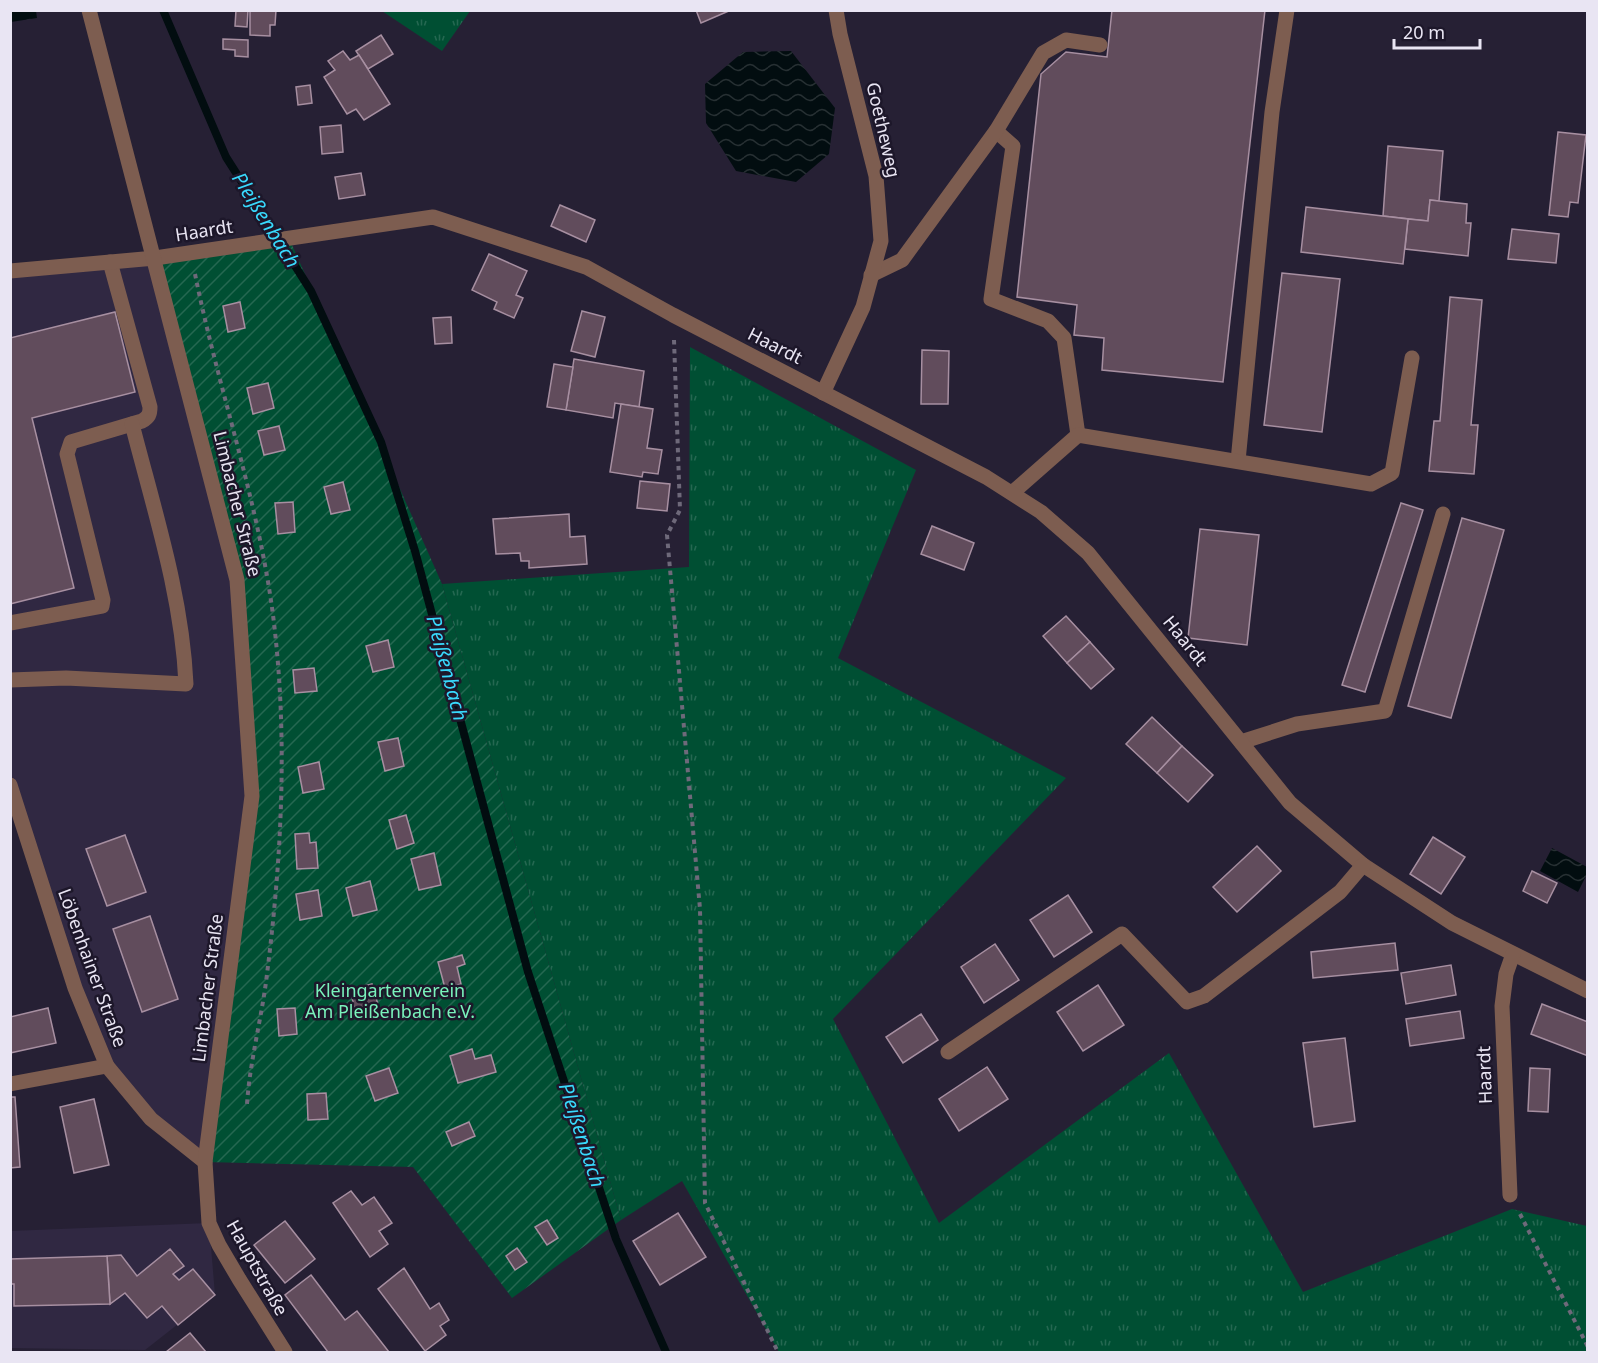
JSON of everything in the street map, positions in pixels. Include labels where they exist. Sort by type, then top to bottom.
[{"type":"street","name":"Limbacher Straße","points":[[89,10],[237,580],[252,796],[205,1162]]},
{"type":"street","name":"Goetheweg","points":[[823,393],[863,307],[881,241],[876,176],[836,10]]},
{"type":"street","points":[[1238,461],[1272,112],[1287,10]]},
{"type":"street","points":[[871,275],[902,260],[996,131],[1042,53],[1066,40],[1100,45]]},
{"type":"street","points":[[996,131],[1013,146],[991,299],[1048,321],[1064,338],[1078,435]]},
{"type":"street","name":"Haardt","points":[[10,272],[155,258],[433,217],[586,267],[673,315],[986,477],[1041,512],[1088,553],[1290,803],[1363,865],[1452,923],[1587,991]]},
{"type":"street","points":[[10,623],[102,606],[103,600],[67,454],[68,447],[71,442],[148,418],[150,407],[110,262]]},
{"type":"street","points":[[1078,435],[1371,484],[1392,473],[1412,358]]},
{"type":"street","points":[[10,680],[66,678],[186,684],[176,596],[132,424]]},
{"type":"street","points":[[1012,493],[1078,435]]},
{"type":"street","points":[[1241,742],[1297,724],[1385,711],[1443,514]]},
{"type":"street","name":"Löbenhainer Straße","points":[[10,786],[75,988],[107,1066],[151,1119],[205,1162]]},
{"type":"street","points":[[948,1052],[1122,934],[1187,1002],[1204,996],[1340,892],[1363,865]]},
{"type":"street","name":"Haardt","points":[[1510,1195],[1502,1006],[1506,974],[1513,954]]},
{"type":"street","points":[[10,1084],[107,1066]]},
{"type":"street","name":"Hauptstraße","points":[[205,1162],[209,1223],[239,1280],[285,1353]]},
{"type":"path","points":[[673,315],[680,510],[667,535],[700,909],[705,1203],[778,1353]]},
{"type":"path","points":[[1510,1195],[1587,1347]]},
{"type":"shaded area","points":[[155,258],[237,580],[252,796],[205,1162],[107,1066],[11,785],[10,271]]},
{"type":"shaded area","points":[[209,1223],[215,1295],[145,1350],[11,1348],[10,1231]]},
{"type":"green space","points":[[382,11],[470,11],[442,51]]},
{"type":"green space","name":"Kleingartenverein Am Pleißenbach e.V.","points":[[289,238],[442,584],[621,1220],[512,1298],[413,1167],[205,1162],[252,796],[237,580],[155,258]]},
{"type":"green space","points":[[690,347],[916,470],[838,658],[1066,778],[833,1019],[939,1223],[1169,1053],[1303,1292],[1512,1209],[1587,1226],[1587,1352],[779,1352],[682,1181],[621,1220],[442,584],[689,567]]},
{"type":"water","points":[[11,10],[36,11],[37,18],[11,22]]},
{"type":"water","points":[[791,51],[835,108],[829,154],[796,182],[736,171],[706,123],[705,84],[743,52]]},
{"type":"water","points":[[1552,848],[1587,867],[1587,874],[1578,892],[1540,871]]},
{"type":"building","points":[[236,10],[248,10],[247,27],[235,26]]},
{"type":"building","points":[[250,10],[276,10],[275,25],[270,25],[270,36],[250,35]]},
{"type":"building","points":[[696,10],[731,10],[701,23]]},
{"type":"building","points":[[1112,10],[1265,10],[1223,382],[1102,370],[1104,338],[1074,335],[1077,305],[1017,297],[1041,74],[1066,52],[1107,57]]},
{"type":"building","points":[[381,35],[393,54],[368,69],[356,51]]},
{"type":"building","points":[[223,39],[248,40],[248,57],[235,56],[235,50],[223,49]]},
{"type":"building","points":[[343,51],[350,60],[359,55],[390,104],[364,120],[356,109],[347,114],[324,77],[335,70],[328,61]]},
{"type":"building","points":[[310,85],[312,103],[298,105],[296,87]]},
{"type":"building","points":[[341,125],[343,152],[322,154],[320,127]]},
{"type":"building","points":[[1558,132],[1586,135],[1578,203],[1570,202],[1568,217],[1549,215]]},
{"type":"building","points":[[1388,146],[1443,151],[1439,201],[1430,200],[1428,221],[1383,216]]},
{"type":"building","points":[[361,173],[365,195],[339,199],[335,177]]},
{"type":"building","points":[[1430,200],[1467,204],[1466,223],[1471,223],[1468,256],[1405,249],[1408,219],[1428,221]]},
{"type":"building","points":[[560,205],[595,220],[586,242],[551,226]]},
{"type":"building","points":[[1306,207],[1408,219],[1403,264],[1301,252]]},
{"type":"building","points":[[1512,229],[1559,234],[1556,263],[1508,259]]},
{"type":"building","points":[[489,254],[527,271],[516,295],[523,298],[514,318],[494,309],[497,302],[472,290]]},
{"type":"building","points":[[1282,273],[1340,279],[1322,432],[1264,425]]},
{"type":"building","points":[[1450,297],[1482,300],[1471,425],[1478,425],[1474,474],[1429,471],[1434,421],[1440,421]]},
{"type":"building","points":[[240,302],[245,328],[228,332],[223,306]]},
{"type":"building","points":[[582,311],[605,317],[595,357],[571,351]]},
{"type":"building","points":[[115,312],[135,392],[32,418],[74,588],[10,604],[10,338]]},
{"type":"building","points":[[451,317],[452,343],[435,344],[433,318]]},
{"type":"building","points":[[922,350],[949,351],[948,404],[921,404]]},
{"type":"building","points":[[574,359],[644,371],[639,407],[615,403],[613,418],[566,410]]},
{"type":"building","points":[[554,364],[573,367],[566,410],[547,407]]},
{"type":"building","points":[[268,383],[274,408],[253,414],[247,388]]},
{"type":"building","points":[[621,404],[653,409],[647,448],[662,450],[658,474],[643,472],[642,477],[610,472]]},
{"type":"building","points":[[279,426],[285,450],[264,455],[258,431]]},
{"type":"building","points":[[640,481],[670,484],[667,511],[637,508]]},
{"type":"building","points":[[343,482],[350,510],[331,514],[324,487]]},
{"type":"building","points":[[293,502],[295,532],[278,534],[275,503]]},
{"type":"building","points":[[1401,503],[1423,510],[1365,692],[1342,685]]},
{"type":"building","points":[[569,514],[570,537],[585,536],[587,564],[529,568],[529,561],[521,561],[520,553],[496,554],[493,519]]},
{"type":"building","points":[[1462,518],[1504,530],[1451,718],[1408,706]]},
{"type":"building","points":[[932,526],[974,543],[964,570],[921,554]]},
{"type":"building","points":[[1200,529],[1259,535],[1247,645],[1188,638]]},
{"type":"building","points":[[1066,616],[1090,642],[1067,663],[1043,636]]},
{"type":"building","points":[[388,640],[394,667],[373,672],[366,646]]},
{"type":"building","points":[[1090,642],[1114,669],[1091,689],[1067,663]]},
{"type":"building","points":[[314,668],[317,691],[295,693],[293,670]]},
{"type":"building","points":[[1152,717],[1182,746],[1157,773],[1126,744]]},
{"type":"building","points":[[398,738],[404,766],[385,771],[378,742]]},
{"type":"building","points":[[1182,746],[1213,775],[1188,802],[1157,773]]},
{"type":"building","points":[[319,762],[324,789],[303,793],[298,767]]},
{"type":"building","points":[[406,815],[414,843],[397,849],[389,820]]},
{"type":"building","points":[[309,833],[310,843],[316,842],[318,868],[297,869],[295,834]]},
{"type":"building","points":[[125,835],[146,892],[107,906],[86,849]]},
{"type":"building","points":[[1433,837],[1465,857],[1441,894],[1410,874]]},
{"type":"building","points":[[1257,846],[1281,871],[1237,912],[1213,887]]},
{"type":"building","points":[[434,853],[441,885],[419,890],[411,859]]},
{"type":"building","points":[[1532,871],[1557,883],[1547,903],[1523,891]]},
{"type":"building","points":[[370,881],[377,910],[353,916],[346,888]]},
{"type":"building","points":[[318,890],[322,916],[300,920],[296,894]]},
{"type":"building","points":[[1068,895],[1092,932],[1054,957],[1030,920]]},
{"type":"building","points":[[150,916],[178,999],[142,1012],[113,929]]},
{"type":"building","points":[[1395,943],[1398,970],[1313,978],[1311,952]]},
{"type":"building","points":[[995,944],[1019,980],[984,1003],[961,967]]},
{"type":"building","points":[[462,955],[465,964],[457,967],[461,984],[445,988],[438,962]]},
{"type":"building","points":[[1451,965],[1456,995],[1406,1004],[1401,973]]},
{"type":"building","points":[[372,984],[379,1008],[356,1014],[350,990]]},
{"type":"building","points":[[1098,985],[1124,1025],[1083,1051],[1057,1012]]},
{"type":"building","points":[[1542,1004],[1588,1022],[1588,1056],[1531,1034]]},
{"type":"building","points":[[48,1008],[56,1043],[10,1053],[10,1017]]},
{"type":"building","points":[[295,1008],[297,1034],[279,1036],[277,1009]]},
{"type":"building","points":[[1460,1011],[1464,1038],[1410,1046],[1406,1019]]},
{"type":"building","points":[[921,1014],[938,1040],[903,1063],[886,1037]]},
{"type":"building","points":[[1345,1038],[1355,1121],[1314,1127],[1303,1043]]},
{"type":"building","points":[[472,1049],[475,1059],[491,1055],[496,1072],[458,1083],[450,1056]]},
{"type":"building","points":[[987,1067],[1008,1099],[959,1131],[939,1099]]},
{"type":"building","points":[[389,1068],[398,1093],[375,1101],[366,1076]]},
{"type":"building","points":[[1530,1068],[1550,1069],[1548,1112],[1528,1111]]},
{"type":"building","points":[[326,1093],[328,1119],[308,1120],[307,1094]]},
{"type":"building","points":[[10,1097],[15,1097],[20,1167],[10,1168]]},
{"type":"building","points":[[94,1099],[109,1165],[74,1173],[60,1107]]},
{"type":"building","points":[[469,1122],[475,1136],[452,1146],[446,1132]]},
{"type":"building","points":[[351,1191],[362,1205],[374,1197],[392,1223],[379,1231],[388,1244],[370,1257],[333,1203]]},
{"type":"building","points":[[678,1213],[706,1257],[660,1285],[633,1241]]},
{"type":"building","points":[[547,1220],[558,1238],[547,1245],[535,1227]]},
{"type":"building","points":[[285,1221],[315,1259],[285,1283],[254,1245]]},
{"type":"building","points":[[517,1248],[527,1262],[515,1270],[506,1256]]},
{"type":"building","points":[[170,1249],[184,1266],[173,1274],[179,1280],[193,1269],[215,1295],[178,1325],[162,1306],[147,1318],[125,1293],[110,1304],[107,1256],[121,1255],[137,1276]]},
{"type":"building","points":[[107,1256],[110,1304],[14,1306],[14,1284],[10,1284],[10,1259]]},
{"type":"building","points":[[404,1268],[430,1309],[439,1303],[449,1320],[440,1326],[446,1335],[425,1351],[378,1289]]},
{"type":"building","points":[[311,1275],[345,1320],[357,1311],[389,1352],[328,1352],[285,1295]]},
{"type":"building","points":[[190,1333],[206,1352],[166,1352]]},
{"type":"waterway","name":"Pleißenbach","points":[[163,10],[226,157],[311,291],[381,442],[415,551],[528,972],[616,1239],[666,1352]]}]
